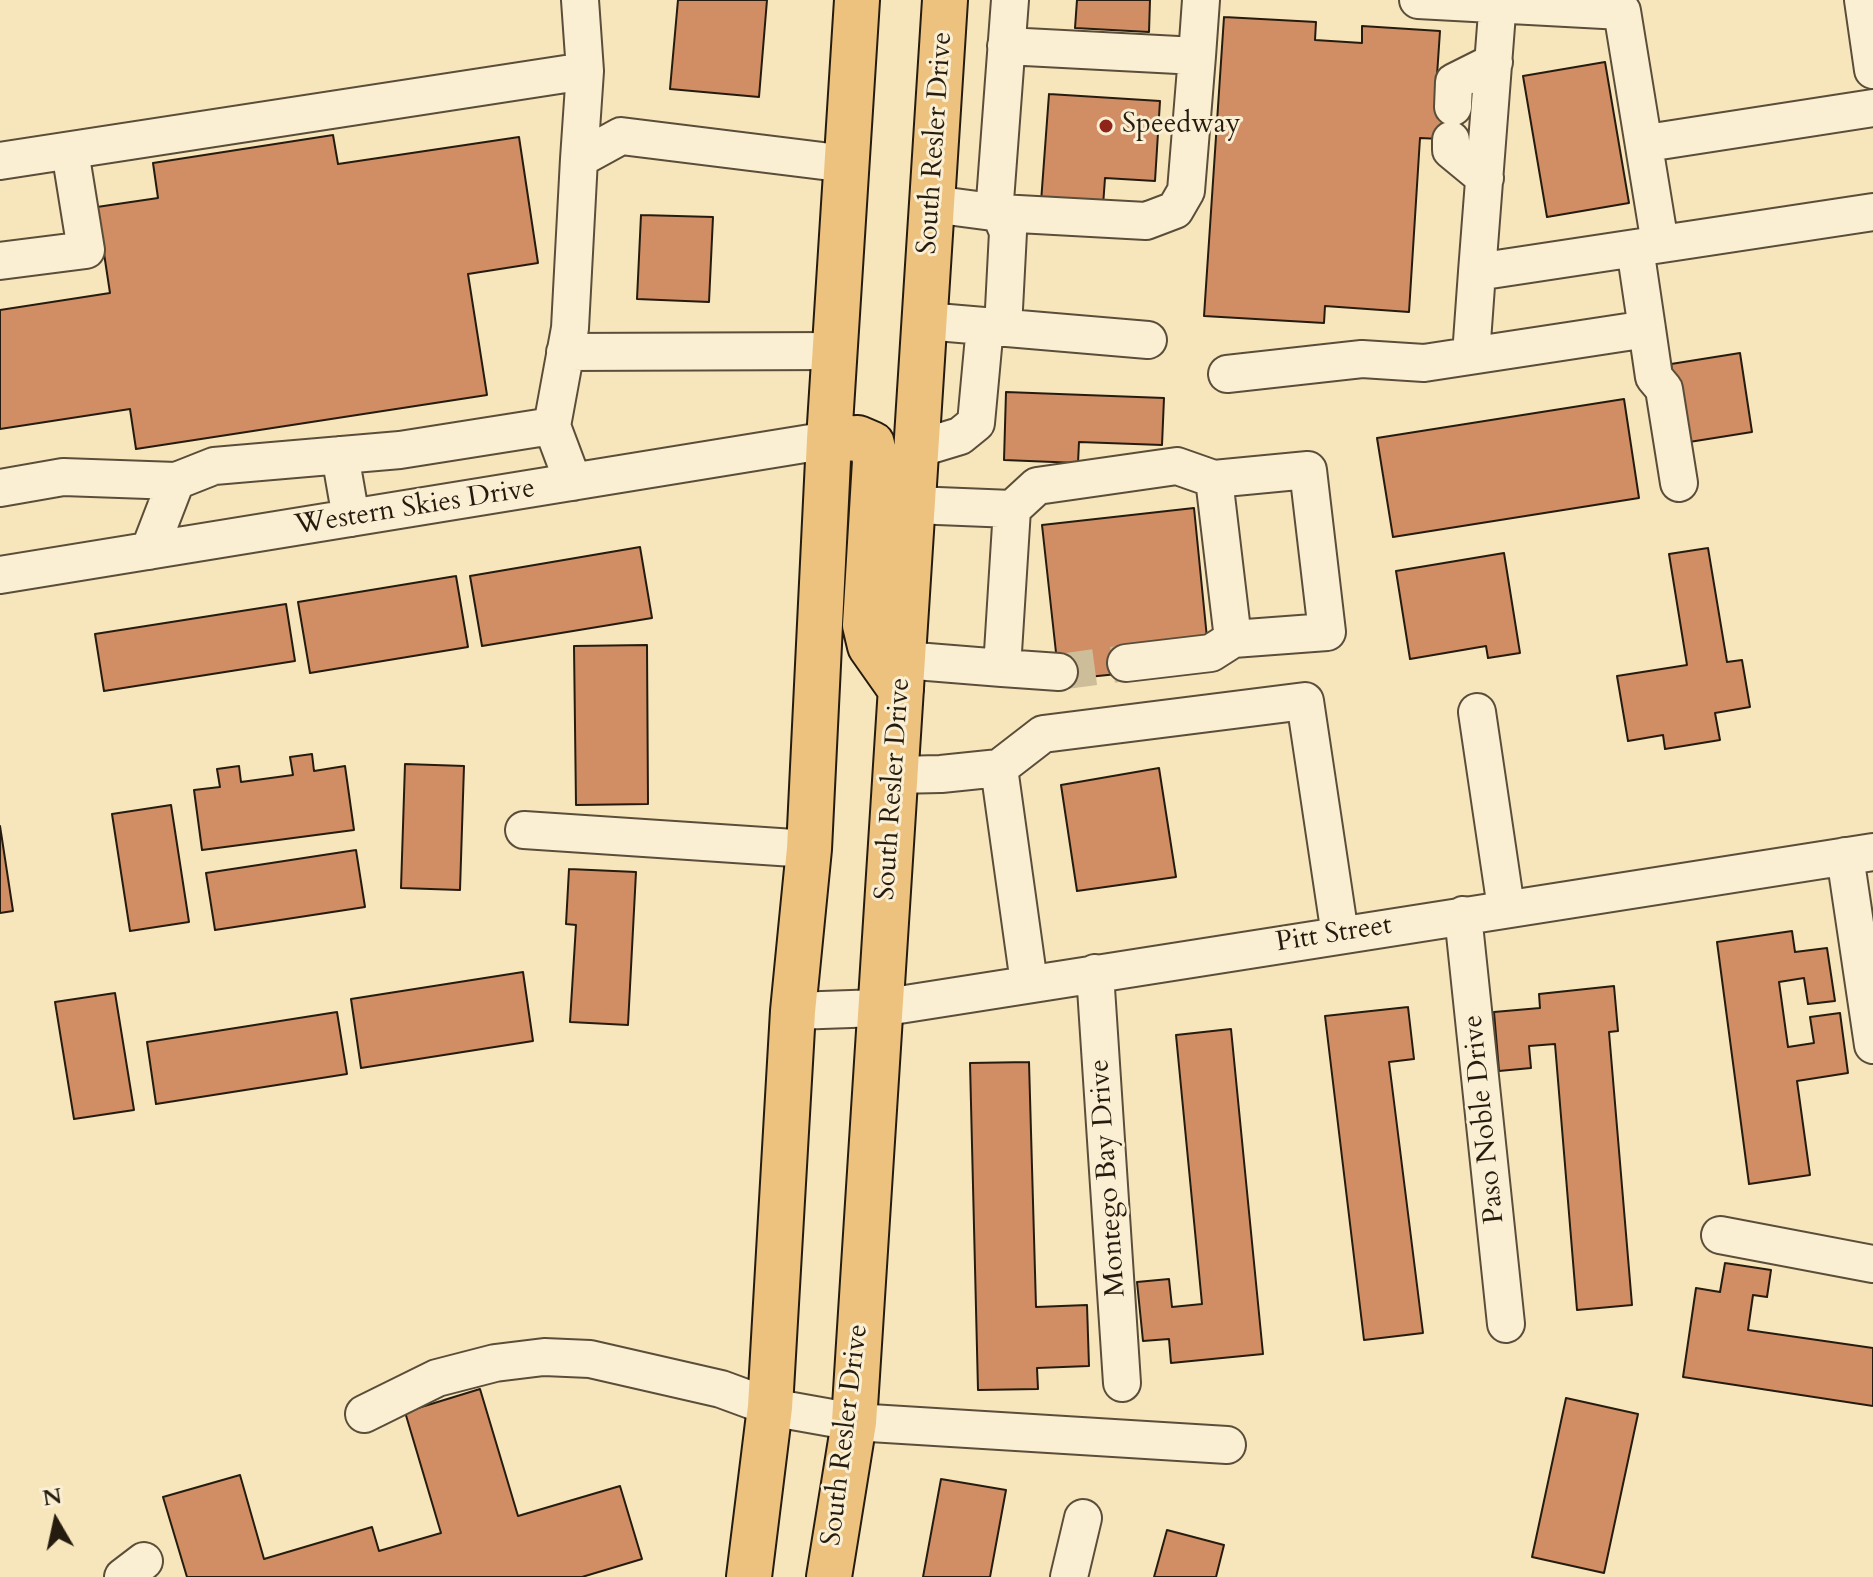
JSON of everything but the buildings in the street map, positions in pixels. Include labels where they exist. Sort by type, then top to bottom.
[{"type":"main road","points":[[749,1577],[770,1407],[793,1011],[809,849],[829,440],[857,0]]},
{"type":"main road","name":"South Resler Drive","points":[[829,1577],[854,1422],[945,0]]},
{"type":"main road","points":[[829,440],[858,438],[872,444],[875,461],[865,625],[870,646],[902,675]]},
{"type":"street","points":[[573,482],[552,426],[570,328],[585,71],[580,0]]},
{"type":"street","points":[[1002,0],[1017,0]]},
{"type":"street","points":[[917,449],[960,436],[976,423],[1008,232],[995,201],[1010,0]]},
{"type":"street","points":[[932,204],[1000,213],[1146,221],[1175,210],[1186,191],[1201,0],[1187,0]]},
{"type":"street","points":[[1418,0],[1622,11],[1647,246],[1647,329],[1654,377],[1664,389],[1679,483]]},
{"type":"street","points":[[1863,0],[1873,70]]},
{"type":"street","points":[[1471,355],[1498,2]]},
{"type":"street","points":[[1006,46],[1197,56]]},
{"type":"street","points":[[1485,178],[1451,150],[1454,82],[1494,62]]},
{"type":"street","points":[[0,161],[585,71]]},
{"type":"street","points":[[1660,141],[1873,108]]},
{"type":"street","points":[[579,159],[621,136],[847,164]]},
{"type":"street","points":[[0,261],[86,250],[70,151]]},
{"type":"street","points":[[1477,272],[1873,212]]},
{"type":"street","points":[[925,321],[1148,340]]},
{"type":"street","points":[[1227,374],[1362,359],[1424,363],[1647,329]]},
{"type":"street","points":[[565,352],[835,351]]},
{"type":"street","points":[[0,488],[63,477],[176,481],[214,466],[400,450],[552,426]]},
{"type":"street","name":"Western Skies Drive","points":[[0,575],[829,440]]},
{"type":"street","points":[[340,455],[351,518]]},
{"type":"street","points":[[1002,668],[1012,509],[1037,486],[1177,466],[1214,479],[1308,470],[1327,632],[1233,639],[1211,653],[1126,663]]},
{"type":"street","points":[[1214,479],[1233,639]]},
{"type":"street","points":[[149,551],[176,481]]},
{"type":"street","points":[[913,505],[1012,509]]},
{"type":"street","points":[[902,675],[1002,668],[1059,672]]},
{"type":"street","points":[[894,775],[999,768],[1043,734],[1305,701],[1340,935]]},
{"type":"street","points":[[1477,712],[1506,908]]},
{"type":"street","points":[[999,768],[1029,983]]},
{"type":"street","points":[[524,830],[809,849]]},
{"type":"street","points":[[1859,854],[1873,1045]]},
{"type":"street","name":"Pitt Street","points":[[793,1011],[880,1008],[1859,854]]},
{"type":"street","name":"Paso Noble Drive","points":[[1463,915],[1506,1324]]},
{"type":"street","name":"Montego Bay Drive","points":[[1095,973],[1122,1383]]},
{"type":"street","points":[[1720,1235],[1873,1264]]},
{"type":"street","points":[[364,1414],[437,1378],[495,1363],[544,1357],[590,1359],[721,1389],[770,1407],[854,1422],[1227,1445]]},
{"type":"street","points":[[1069,1577],[1083,1518]]},
{"type":"tunnel","points":[[1059,672],[1126,663]]},
{"type":"place","name":"Speedway","points":[[1106,126]]}]
